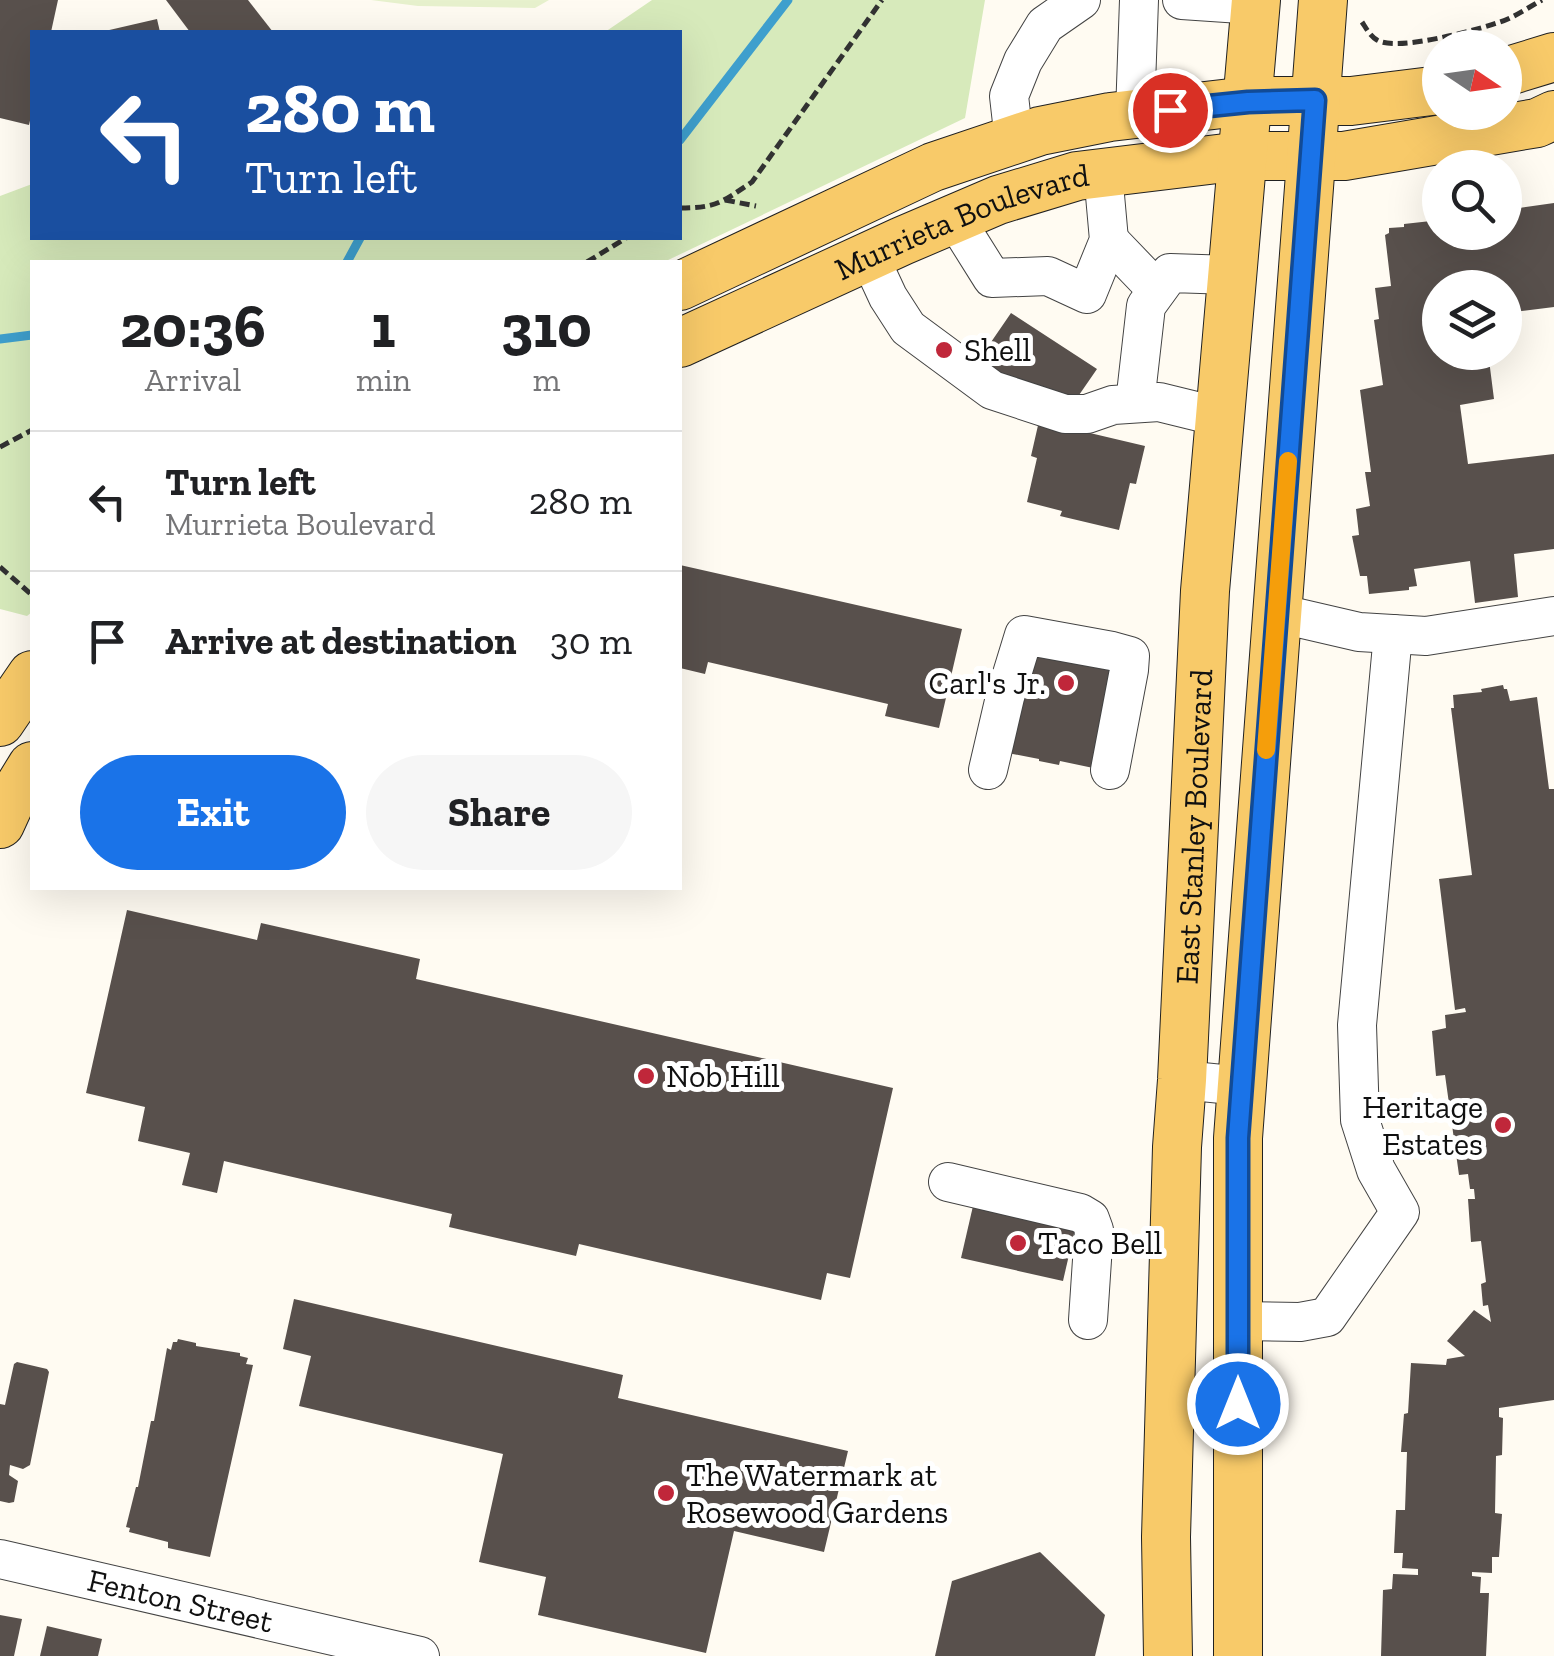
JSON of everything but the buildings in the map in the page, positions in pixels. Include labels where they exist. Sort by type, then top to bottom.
[{"type":"main road","name":"East Stanley Boulevard","points":[[1168,1656],[1166,1537],[1177,1147],[1205,591],[1256,2]]},
{"type":"main road","name":"East Stanley Boulevard","points":[[1238,1656],[1238,1138],[1315,100],[1342,11]]},
{"type":"main road","points":[[1522,66],[1554,56]]},
{"type":"main road","name":"Murrieta Boulevard","points":[[682,285],[934,168],[1040,131],[1135,114],[1248,102],[1351,101],[1422,92]]},
{"type":"main road","name":"Murrieta Boulevard","points":[[682,342],[955,219],[1077,176],[1242,156],[1344,156],[1537,123],[1554,115]]},
{"type":"main road","points":[[0,722],[30,678]]},
{"type":"main road","points":[[0,824],[30,769]]},
{"type":"street","points":[[1014,140],[1009,96],[1022,61],[1045,25],[1081,0]]},
{"type":"street","points":[[1135,114],[1138,0]]},
{"type":"street","points":[[1182,0],[1256,2]]},
{"type":"street","points":[[1088,294],[1109,240],[1103,172]]},
{"type":"street","points":[[955,219],[992,278],[1048,276],[1088,294],[1152,298]]},
{"type":"street","points":[[1109,240],[1152,298]]},
{"type":"street","points":[[869,256],[908,328],[992,390],[1066,414],[1159,402],[1220,417]]},
{"type":"street","points":[[1124,404],[1152,298],[1170,273],[1232,275]]},
{"type":"street","points":[[1277,613],[1359,632],[1426,636],[1554,616]]},
{"type":"street","points":[[1238,1321],[1300,1322],[1327,1317],[1400,1212],[1376,1170],[1360,1120],[1357,1025],[1393,634]]},
{"type":"street","points":[[988,770],[1024,635],[1130,656],[1110,770]]},
{"type":"street","points":[[1182,1080],[1242,1086]]},
{"type":"street","points":[[948,1182],[1090,1218],[1094,1230],[1088,1320]]},
{"type":"street","name":"Fenton Street","points":[[0,1560],[420,1656]]},
{"type":"path","points":[[682,208],[708,208],[752,182],[882,0]]},
{"type":"path","points":[[1342,11],[1378,42],[1398,44],[1502,22],[1542,0]]},
{"type":"path","points":[[590,260],[623,240]]},
{"type":"path","points":[[0,447],[30,431]]},
{"type":"path","points":[[0,566],[30,592]]},
{"type":"green space","points":[[371,0],[549,0],[535,8],[418,6]]},
{"type":"green space","points":[[652,0],[985,0],[965,118],[668,260],[30,260],[30,614],[0,609],[0,196],[30,185],[30,240],[682,240],[682,30],[608,30]]},
{"type":"waterway","points":[[682,137],[788,0]]},
{"type":"waterway","points":[[348,260],[359,240]]},
{"type":"waterway","points":[[0,339],[30,335]]},
{"type":"slow traffic","points":[[1266,750],[1288,461]]},
{"type":"place","name":"Shell","points":[[944,350]]},
{"type":"place","name":"Carl's Jr.","points":[[1066,683]]},
{"type":"place","name":"Nob Hill","points":[[646,1076]]},
{"type":"place","name":"Heritage Estates","points":[[1503,1125]]},
{"type":"place","name":"Taco Bell","points":[[1018,1243]]},
{"type":"place","name":"The Watermark at Rosewood Gardens","points":[[666,1493]]},
{"type":"route","points":[[1170,110],[1315,100],[1238,1138],[1238,1404]]}]
